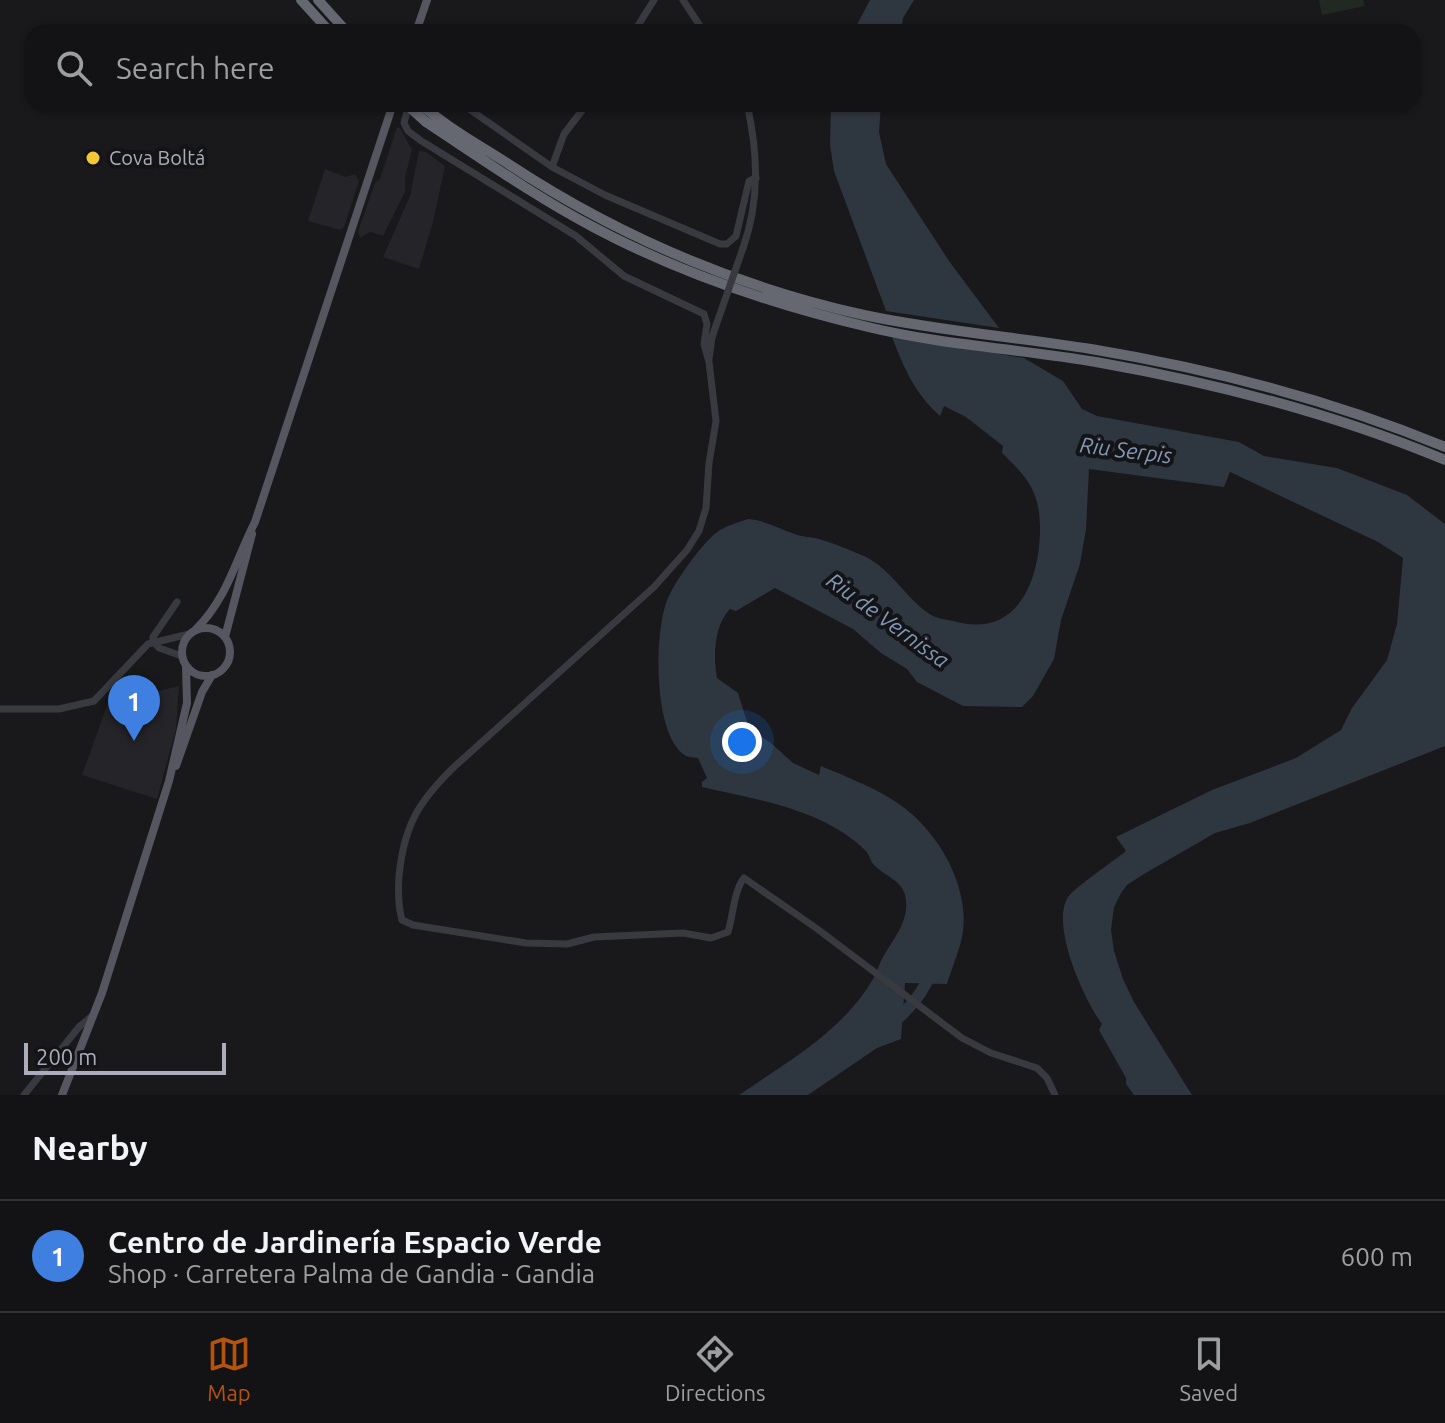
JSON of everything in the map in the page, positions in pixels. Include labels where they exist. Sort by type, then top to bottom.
[{"type":"highway","points":[[301,0],[323,24]]},
{"type":"highway","points":[[318,0],[340,24]]},
{"type":"highway","points":[[420,112],[562,210],[677,266],[781,303],[869,328],[919,330],[1161,362],[1266,387],[1379,422],[1445,447]]},
{"type":"highway","points":[[425,112],[428,117]]},
{"type":"highway","points":[[1048,349],[1263,398],[1370,430],[1445,460]]},
{"type":"main road","points":[[419,24],[427,0]]},
{"type":"main road","points":[[225,637],[255,522],[390,112]]},
{"type":"main road","points":[[62,1095],[92,1016],[169,781],[187,703],[186,667],[182,656],[184,640],[215,608],[227,588],[255,522]]},
{"type":"main road","points":[[186,667],[198,675],[212,675],[229,660],[229,644],[225,637],[212,628],[193,632]]},
{"type":"main road","points":[[169,781],[184,750],[202,692],[212,675]]},
{"type":"street","points":[[639,24],[654,0]]},
{"type":"street","points":[[683,0],[699,24]]},
{"type":"street","points":[[406,112],[404,123],[408,131],[422,141],[576,236],[624,276],[700,311],[707,320],[704,344],[716,421],[706,508],[699,531],[687,550],[654,587],[514,716],[468,754],[429,793],[410,822],[402,847],[399,884],[402,920],[413,925],[526,943],[567,944],[594,937],[683,933],[711,938],[728,932],[736,905],[737,887],[744,878],[976,1045],[1037,1068],[1047,1078],[1055,1095]]},
{"type":"street","points":[[473,112],[552,167],[618,201],[720,244],[727,244],[736,236],[749,181],[756,178]]},
{"type":"street","points":[[552,167],[564,134],[581,112]]},
{"type":"street","points":[[709,362],[712,337],[751,221],[756,178],[755,143],[749,112]]},
{"type":"street","points":[[177,602],[153,637],[156,645],[182,656]]},
{"type":"street","points":[[159,629],[165,640]]},
{"type":"street","points":[[0,709],[59,709],[94,701],[141,652],[165,640],[193,632]]},
{"type":"street","points":[[24,1095],[79,1027],[92,1016]]},
{"type":"shaded area","points":[[1319,0],[1363,0],[1365,6],[1322,15]]},
{"type":"shaded area","points":[[397,127],[412,150],[405,177],[405,192],[383,236],[370,232],[360,238],[358,231]]},
{"type":"shaded area","points":[[419,151],[426,152],[445,166],[419,269],[383,257],[410,196]]},
{"type":"shaded area","points":[[325,169],[346,177],[355,174],[359,181],[344,227],[340,230],[308,221]]},
{"type":"shaded area","points":[[179,686],[176,729],[157,799],[82,775],[108,703]]},
{"type":"water","points":[[870,0],[914,0],[902,24],[857,24]]},
{"type":"water","points":[[831,112],[880,112],[879,132],[886,164],[949,261],[999,328],[886,311],[834,171],[830,145]]},
{"type":"water","name":"Riu Serpis","points":[[892,337],[1024,358],[1063,381],[1082,409],[1097,416],[1239,442],[1264,456],[1337,468],[1407,495],[1445,524],[1445,746],[1250,823],[1215,833],[1127,885],[1114,907],[1111,930],[1123,979],[1192,1095],[1134,1095],[1126,1084],[1126,1078],[1099,1030],[1102,1024],[1079,981],[1066,943],[1063,925],[1068,897],[1126,851],[1116,837],[1212,790],[1296,758],[1341,730],[1352,708],[1387,660],[1397,624],[1403,558],[1378,542],[1230,472],[1224,487],[1089,469],[1086,529],[1080,564],[1061,620],[1054,659],[1033,696],[1022,707],[963,706],[917,682],[907,669],[881,653],[853,629],[775,588],[736,611],[730,609],[725,616],[716,642],[717,678],[738,693],[749,728],[793,763],[819,775],[821,766],[851,779],[890,798],[913,815],[938,843],[948,860],[964,913],[962,937],[947,984],[905,983],[901,1039],[877,1048],[808,1095],[739,1095],[813,1044],[861,998],[900,928],[906,912],[905,895],[896,882],[873,864],[866,851],[830,825],[789,808],[702,787],[702,782],[707,778],[698,758],[686,756],[675,745],[662,706],[660,633],[663,613],[672,590],[713,535],[748,519],[864,556],[884,569],[924,610],[936,617],[978,624],[995,621],[1021,601],[1035,569],[1039,550],[1040,531],[1035,496],[1019,471],[1002,453],[1003,446],[966,417],[944,406],[940,416],[931,408],[911,380]]},
{"type":"waterway","name":"Riu de Vernissa","points":[[891,1024],[916,1000],[932,970]]},
{"type":"place","name":"Cova Boltá","points":[[93,158]]},
{"type":"place","name":"Centro de Jardinería Espacio Verde","points":[[134,741]]}]
